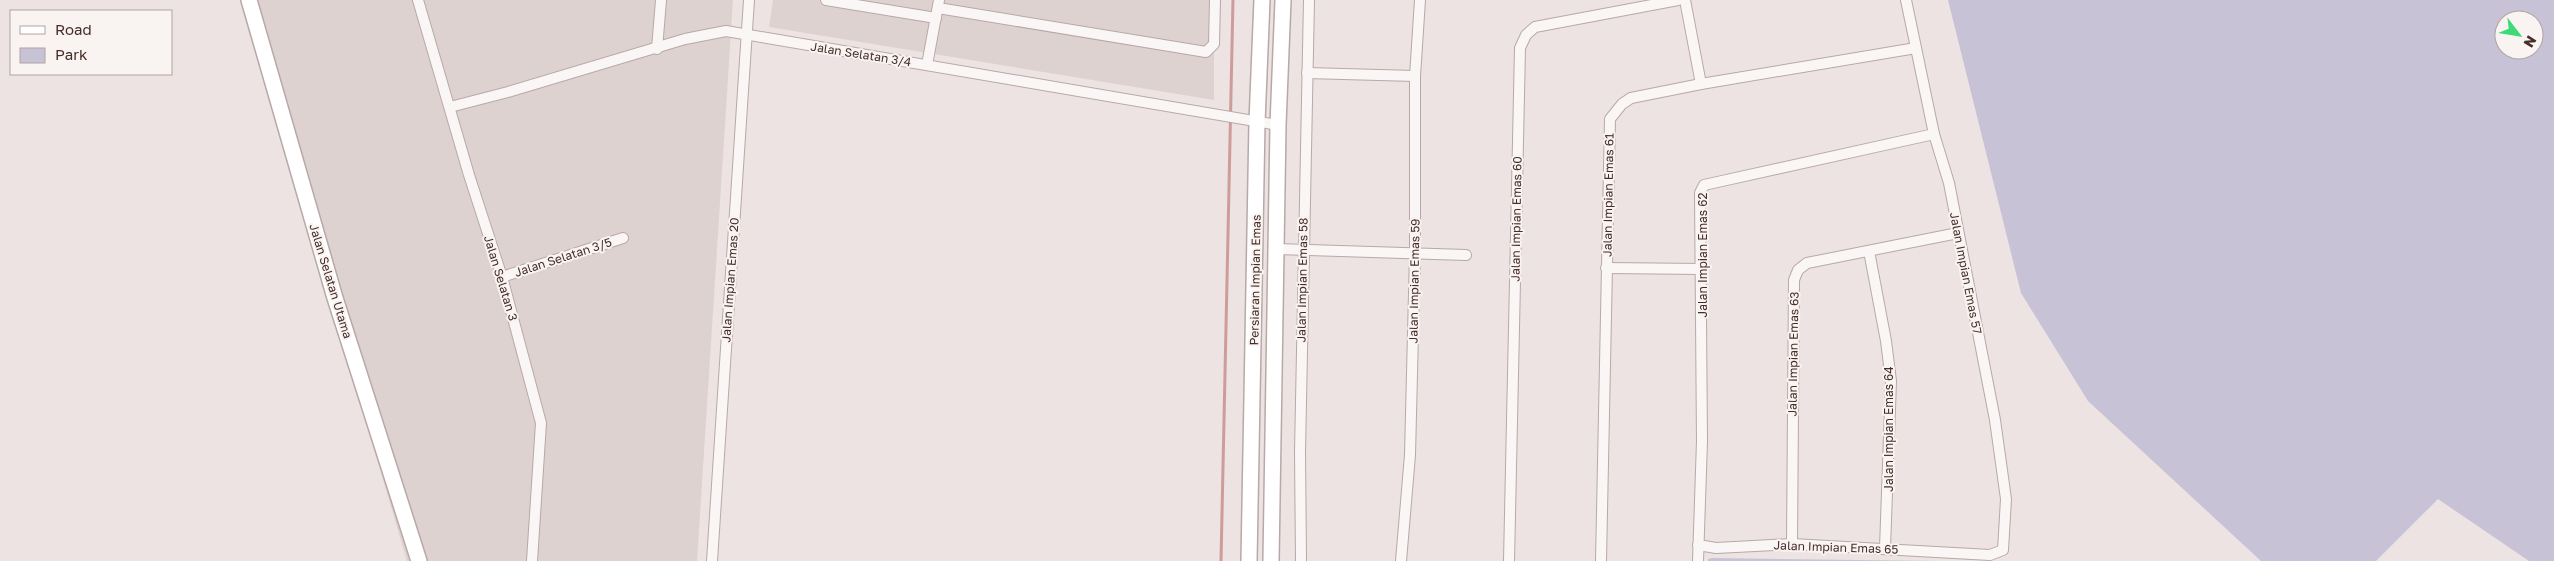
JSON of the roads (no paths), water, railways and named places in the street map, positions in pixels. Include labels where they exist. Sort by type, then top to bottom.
[{"type":"main road","name":"Jalan Selatan Utama","points":[[249,0],[335,298],[419,561]]},
{"type":"main road","name":"Persiaran Impian Emas","points":[[1249,561],[1257,122],[1262,0]]},
{"type":"main road","name":"Persiaran Impian Emas","points":[[1271,561],[1278,125],[1283,0]]},
{"type":"street","name":"Jalan Selatan 3","points":[[418,0],[474,192],[502,277],[542,423],[532,561]]},
{"type":"street","points":[[657,49],[661,0]]},
{"type":"street","name":"Jalan Impian Emas 20","points":[[712,561],[749,0]]},
{"type":"street","points":[[826,0],[937,9],[1206,52],[1214,44],[1215,0]]},
{"type":"street","name":"Jalan Impian Emas 58","points":[[1301,561],[1300,452],[1309,0]]},
{"type":"street","name":"Jalan Impian Emas 59","points":[[1401,561],[1410,455],[1415,253],[1415,76],[1420,0]]},
{"type":"street","name":"Jalan Impian Emas 60","points":[[1510,561],[1520,48],[1526,35],[1535,27],[1678,0]]},
{"type":"street","points":[[1685,0],[1701,84]]},
{"type":"street","name":"Jalan Impian Emas 57","points":[[1906,0],[1934,134],[1949,183],[1995,420],[2006,499],[2003,550]]},
{"type":"street","points":[[928,65],[937,9]]},
{"type":"street","name":"Jalan Selatan 3/4","points":[[450,107],[657,49],[685,39],[726,31],[1237,120],[1278,125]]},
{"type":"street","name":"Jalan Impian Emas 61","points":[[1601,561],[1610,119],[1618,108],[1631,98],[1701,84],[1916,48]]},
{"type":"street","points":[[1307,73],[1415,76]]},
{"type":"street","name":"Jalan Impian Emas 62","points":[[1698,561],[1702,441],[1700,193],[1704,185],[1934,134]]},
{"type":"street","name":"Jalan Impian Emas 63","points":[[1792,544],[1794,280],[1798,270],[1807,263],[1958,233]]},
{"type":"street","name":"Jalan Selatan 3/5","points":[[502,277],[623,238]]},
{"type":"street","points":[[1276,249],[1466,255]]},
{"type":"street","name":"Jalan Impian Emas 64","points":[[1869,252],[1886,341],[1890,381],[1885,548]]},
{"type":"street","points":[[1606,268],[1702,269]]},
{"type":"street","name":"Jalan Impian Emas 65","points":[[1698,545],[1716,548],[1792,544],[1990,555],[2003,550]]},
{"type":"waterway","points":[[1221,561],[1233,0]]}]
